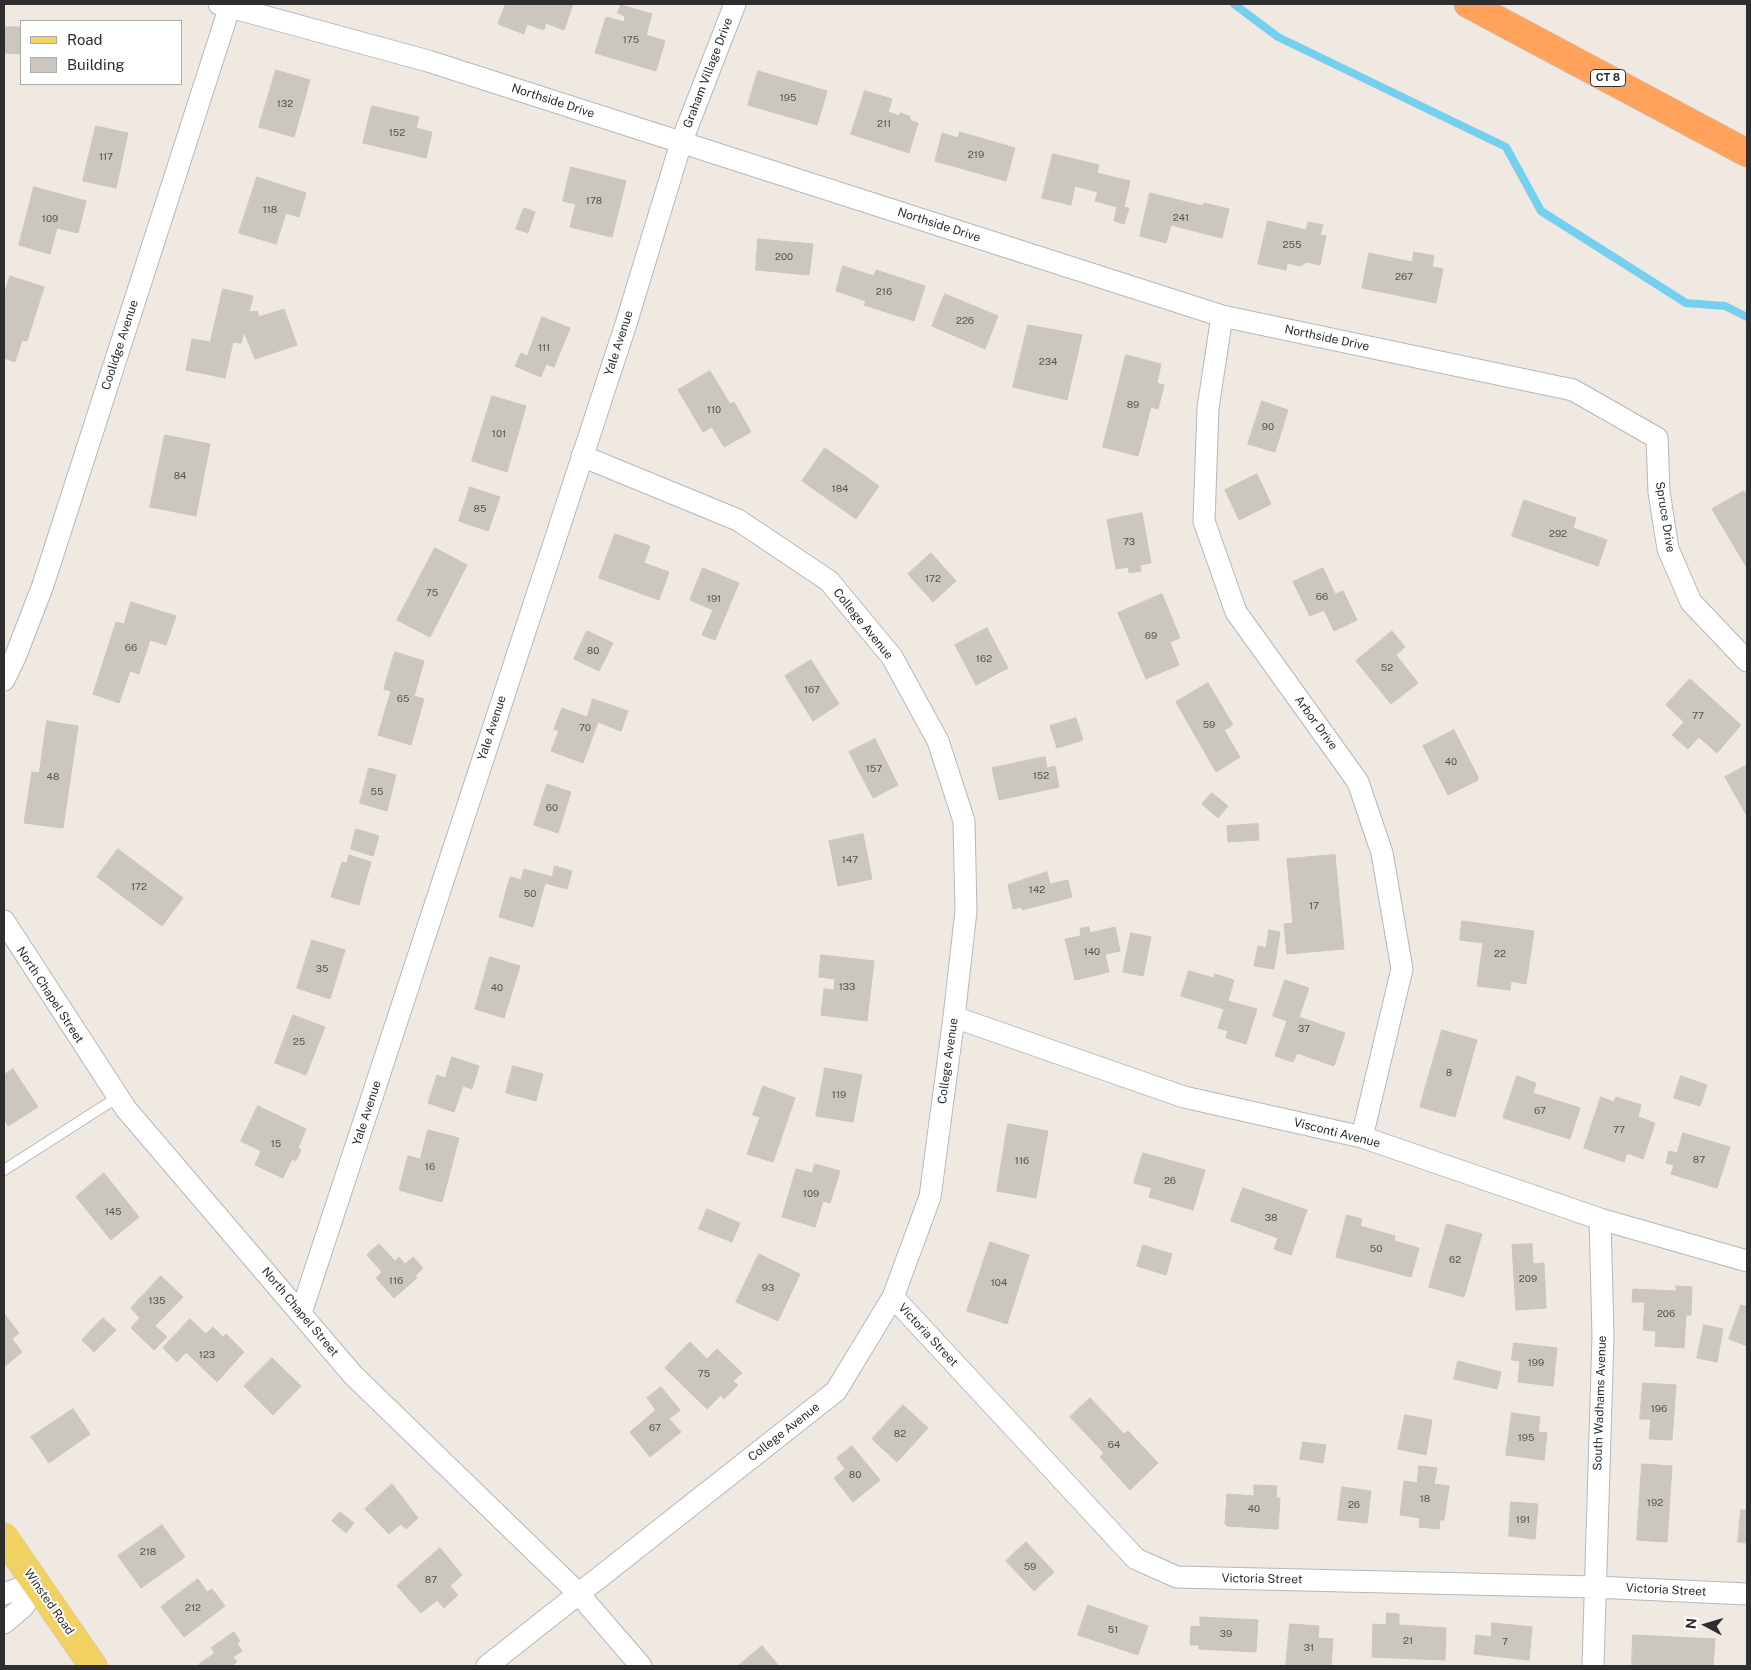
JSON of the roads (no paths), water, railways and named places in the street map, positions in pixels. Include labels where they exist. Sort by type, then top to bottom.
[{"type":"highway","name":"CT 8","points":[[1468,4],[1747,153]]},
{"type":"main road","name":"Winsted Road","points":[[4,1537],[93,1666]]},
{"type":"street","name":"Graham Village Drive","points":[[681,143],[735,4]]},
{"type":"street","name":"Northside Drive","points":[[225,5],[428,61],[1222,316],[1573,390],[1657,438]]},
{"type":"street","name":"Coolidge Avenue","points":[[4,680],[16,655],[43,585],[225,5]]},
{"type":"street","name":"Yale Avenue","points":[[301,1313],[626,324],[681,143]]},
{"type":"street","name":"Arbor Drive","points":[[1222,316],[1208,408],[1204,521],[1236,612],[1358,782],[1382,853],[1401,959],[1402,969],[1362,1137]]},
{"type":"street","name":"Spruce Drive","points":[[1657,438],[1659,492],[1668,549],[1691,602],[1747,660]]},
{"type":"street","name":"College Avenue","points":[[487,1666],[578,1592],[836,1391],[893,1297],[930,1197],[966,911],[964,821],[938,742],[892,657],[828,581],[738,520],[582,456]]},
{"type":"street","name":"North Chapel Street","points":[[4,921],[118,1097],[353,1375],[578,1592],[641,1666]]},
{"type":"street","name":"Visconti Avenue","points":[[954,1017],[1184,1098],[1362,1137],[1600,1219],[1747,1261]]},
{"type":"street","name":"South Wadhams Avenue","points":[[1593,1666],[1603,1336],[1600,1219]]},
{"type":"street","name":"Victoria Street","points":[[893,1297],[1136,1558],[1177,1577],[1595,1586],[1747,1594]]},
{"type":"street","points":[[4,1594],[25,1586],[38,1586]]},
{"type":"street","points":[[4,1623],[23,1607],[38,1586]]},
{"type":"lane","points":[[4,1170],[118,1097]]},
{"type":"waterway","points":[[1234,4],[1278,37],[1506,147],[1541,211],[1686,303],[1725,306],[1747,317]]}]
